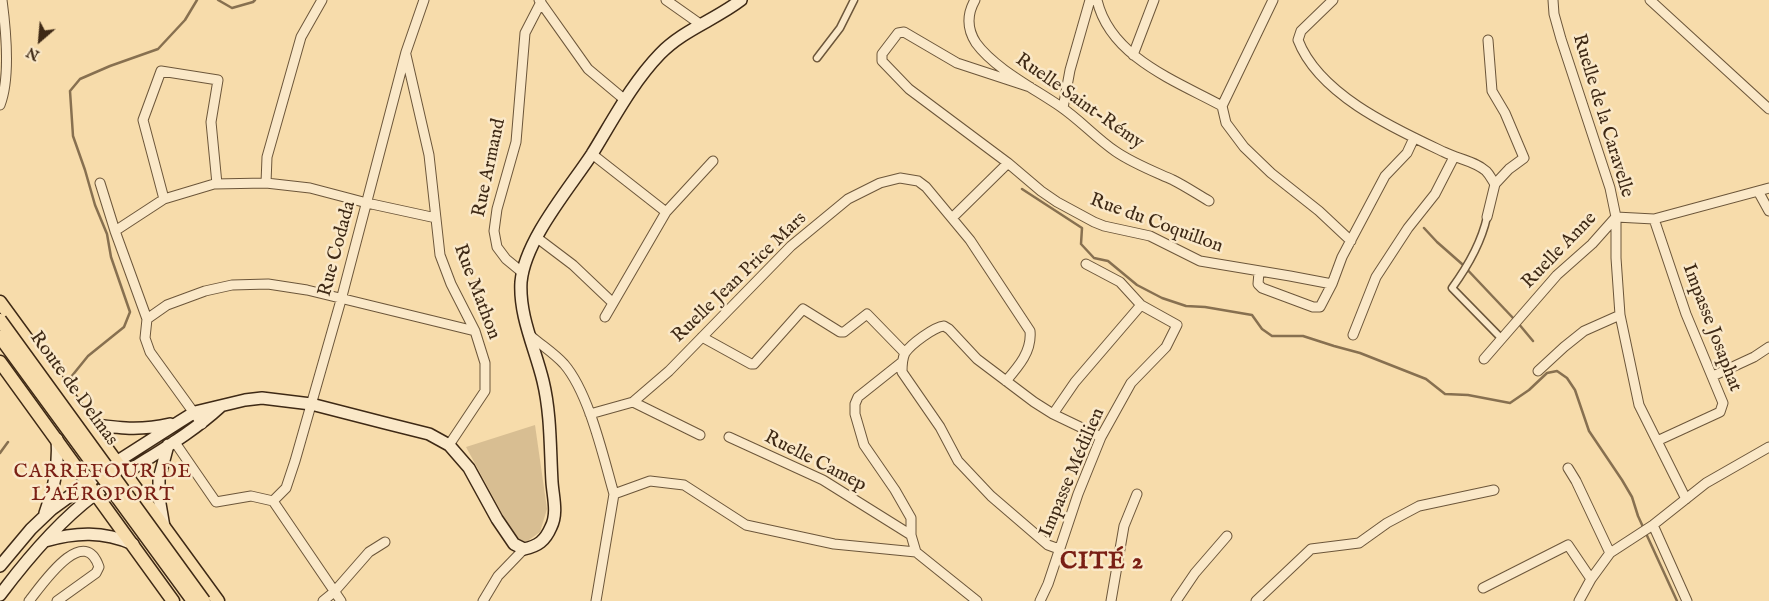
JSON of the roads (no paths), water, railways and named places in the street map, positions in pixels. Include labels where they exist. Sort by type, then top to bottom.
[{"type":"main road","points":[[88,424],[138,430],[221,406],[262,398],[311,404],[429,434],[449,445],[469,468],[497,519],[514,544],[524,549],[536,547],[551,526],[555,514],[550,435],[544,382],[522,301],[521,280],[536,237],[592,154],[625,100],[660,54],[700,24],[741,0]]},
{"type":"main road","points":[[0,302],[116,463],[127,472],[165,529],[218,601]]},
{"type":"main road","name":"Route de Delmas","points":[[0,320],[204,601]]},
{"type":"main road","name":"Route de Delmas","points":[[0,337],[193,601]]},
{"type":"main road","points":[[0,362],[57,439],[84,485],[96,494],[173,601]]},
{"type":"main road","points":[[0,595],[20,568],[63,521],[127,472],[202,424],[221,406]]},
{"type":"main road","points":[[0,566],[31,529],[62,501],[187,417]]},
{"type":"main road","points":[[44,516],[56,476],[57,439]]},
{"type":"main road","points":[[165,529],[159,498],[159,479],[171,443]]},
{"type":"main road","points":[[45,541],[63,536],[99,534],[118,538],[133,544]]},
{"type":"street","points":[[0,105],[5,84],[6,33],[2,0]]},
{"type":"street","points":[[266,183],[268,157],[301,37],[322,0]]},
{"type":"street","name":"Rue Codada","points":[[273,501],[286,488],[341,300],[406,52],[424,0]]},
{"type":"street","points":[[666,0],[700,24]]},
{"type":"street","points":[[817,58],[840,28],[854,0]]},
{"type":"street","name":"Ruelle Saint-Rémy","points":[[975,0],[968,21],[976,43],[994,61],[1062,108],[1115,151],[1147,169],[1175,181],[1209,201]]},
{"type":"street","points":[[1062,108],[1070,70],[1090,0]]},
{"type":"street","points":[[1096,0],[1104,19],[1118,40],[1133,55],[1158,72],[1222,106]]},
{"type":"street","points":[[1133,55],[1154,0]]},
{"type":"street","points":[[1273,0],[1222,106],[1226,123],[1244,147],[1271,173],[1319,211],[1351,241]]},
{"type":"street","points":[[1333,0],[1301,31],[1298,40],[1309,60],[1327,82],[1350,101],[1414,138],[1454,157],[1470,162],[1486,171],[1495,184]]},
{"type":"street","name":"Ruelle de la Caravelle","points":[[1553,0],[1554,14],[1561,39],[1608,180],[1616,217],[1616,258],[1620,315],[1639,405],[1686,499]]},
{"type":"street","points":[[1650,0],[1769,109]]},
{"type":"street","points":[[540,1],[588,69],[625,100]]},
{"type":"street","name":"Rue Armand","points":[[523,273],[506,259],[497,247],[494,231],[497,209],[516,142],[525,33],[540,1]]},
{"type":"street","name":"Rue du Coquillon","points":[[1030,87],[957,63],[904,32],[898,33],[882,54],[882,61],[909,89],[1008,163],[1041,191],[1094,222],[1150,236],[1200,261],[1332,284]]},
{"type":"street","points":[[1488,40],[1492,91],[1505,113],[1524,158],[1509,169],[1495,184],[1484,230],[1470,262],[1452,288],[1502,338]]},
{"type":"street","name":"Rue Mathon","points":[[406,52],[429,155],[440,255],[451,284],[475,331],[485,363],[485,391],[449,445]]},
{"type":"street","points":[[164,199],[144,120],[161,71],[218,80],[211,122],[217,184]]},
{"type":"street","points":[[1259,272],[1258,284],[1262,288],[1316,308],[1322,306],[1342,257],[1385,176],[1407,153],[1414,138]]},
{"type":"street","points":[[592,154],[666,212]]},
{"type":"street","points":[[1353,335],[1376,277],[1408,228],[1436,194],[1454,157]]},
{"type":"street","points":[[605,317],[666,212],[713,161]]},
{"type":"street","points":[[1006,381],[1021,364],[1026,353],[1030,331],[970,240],[952,218],[1008,163]]},
{"type":"street","name":"Ruelle Jean Price Mars","points":[[590,414],[633,402],[669,371],[791,246],[848,199],[880,183],[900,178],[918,182],[926,187],[952,218]]},
{"type":"street","points":[[100,183],[115,231],[147,319],[145,338],[150,352],[187,417],[202,424]]},
{"type":"street","points":[[115,231],[164,199],[217,184],[266,183],[310,188],[436,218]]},
{"type":"street","name":"Ruelle Anne","points":[[1484,358],[1557,275],[1592,244],[1616,217],[1654,219],[1769,188]]},
{"type":"street","points":[[1758,191],[1769,211]]},
{"type":"street","name":"Impasse Josaphat","points":[[1654,219],[1686,314],[1723,403],[1720,412],[1657,441]]},
{"type":"street","points":[[536,237],[573,265],[613,303]]},
{"type":"street","points":[[1053,414],[1075,382],[1141,305],[1120,282],[1086,264]]},
{"type":"street","points":[[147,319],[167,305],[205,291],[232,286],[268,284],[307,290],[341,300],[475,331]]},
{"type":"street","name":"Impasse Médilien","points":[[1040,601],[1048,584],[1078,494],[1101,437],[1131,383],[1166,347],[1177,325],[1141,305]]},
{"type":"street","points":[[702,337],[754,364],[803,309],[840,332],[844,332],[867,314],[903,358],[902,372],[940,427],[958,461],[991,496],[1048,545],[1059,549]]},
{"type":"street","points":[[1538,371],[1584,332],[1620,315]]},
{"type":"street","points":[[916,552],[911,535],[911,518],[895,490],[864,445],[855,414],[855,404],[858,397],[903,358],[910,348],[938,327],[944,326],[949,329],[977,359],[1034,402],[1053,414],[1101,437]]},
{"type":"street","points":[[530,336],[563,364],[579,387],[590,414],[614,494],[596,601]]},
{"type":"street","points":[[1713,376],[1754,357],[1769,347]]},
{"type":"street","points":[[633,402],[700,435]]},
{"type":"street","name":"Ruelle Camep","points":[[729,438],[823,480],[911,535]]},
{"type":"street","points":[[171,443],[216,502],[251,496],[273,501],[341,601]]},
{"type":"street","points":[[1579,601],[1591,579],[1610,553],[1648,529],[1706,483],[1769,447]]},
{"type":"street","points":[[1568,468],[1610,553]]},
{"type":"street","points":[[614,494],[650,481],[684,485],[746,525],[834,544],[916,552],[977,601]]},
{"type":"street","points":[[1256,601],[1311,549],[1359,543],[1387,523],[1419,506],[1494,490]]},
{"type":"street","points":[[1110,601],[1124,526],[1137,494]]},
{"type":"street","points":[[1648,529],[1687,601]]},
{"type":"street","points":[[1176,601],[1195,573],[1227,536]]},
{"type":"street","points":[[323,601],[334,592],[369,552],[385,542]]},
{"type":"street","points":[[1483,588],[1568,545],[1591,579]]},
{"type":"street","points":[[485,600],[498,576],[524,549]]},
{"type":"street","points":[[29,601],[54,569],[74,553],[86,552],[96,558],[99,567],[96,573],[57,601]]},
{"type":"waterway","points":[[71,377],[88,356],[124,327],[130,312],[111,257],[107,234],[95,205],[73,136],[70,91],[80,79],[158,49],[185,20],[197,0]]},
{"type":"waterway","points":[[218,0],[232,8],[255,0]]},
{"type":"waterway","points":[[1022,189],[1082,228],[1081,244],[1094,258],[1108,261],[1137,285],[1162,298],[1186,306],[1205,307],[1252,315],[1262,329],[1272,336],[1303,336],[1360,353],[1426,379],[1445,394],[1468,395],[1510,403],[1529,390],[1547,373],[1557,371],[1567,378],[1575,390],[1589,431],[1632,497],[1638,516],[1677,601]]},
{"type":"waterway","points":[[1424,228],[1462,264],[1514,319]]},
{"type":"waterway","points":[[1518,323],[1533,341]]},
{"type":"waterway","points":[[0,453],[8,442]]},
{"type":"district","name":"CARREFOUR DE L'AÉROPORT","points":[[103,484]]},
{"type":"district","name":"CITÉ 2","points":[[1102,563]]}]
